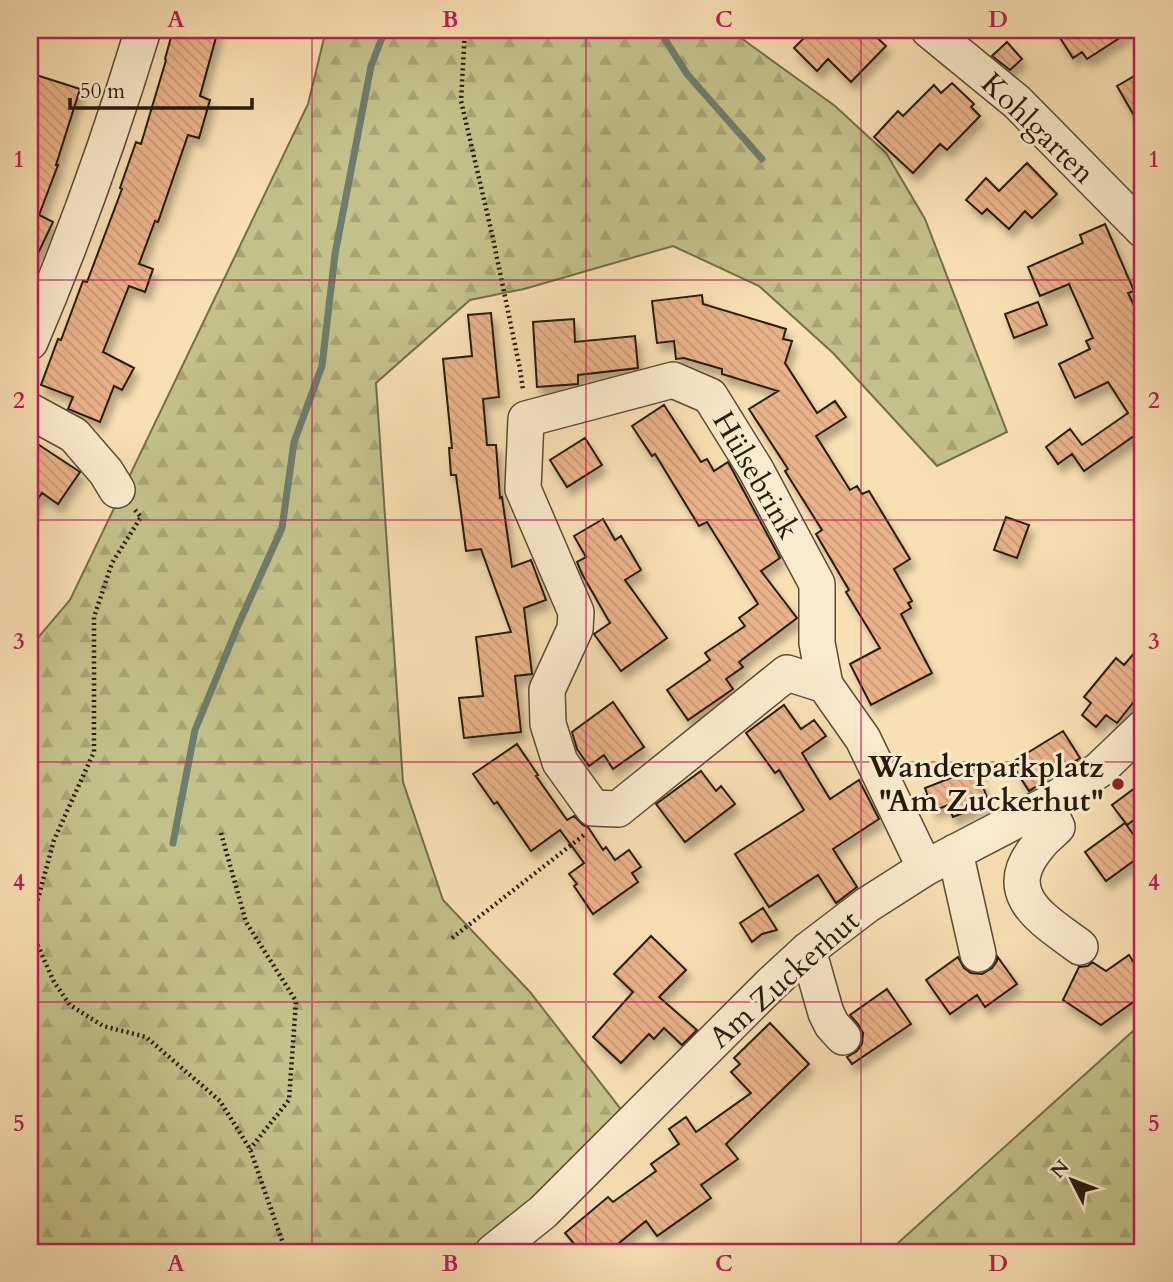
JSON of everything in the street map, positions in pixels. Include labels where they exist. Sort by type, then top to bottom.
[{"type":"street","points":[[30,342],[54,285],[126,86],[143,30]]},
{"type":"street","name":"Kohlgarten","points":[[929,30],[1017,102],[1143,230]]},
{"type":"street","points":[[30,310],[54,285]]},
{"type":"street","name":"Hülsebrink","points":[[526,419],[673,380],[710,396],[756,470],[817,584],[817,643],[825,685],[863,740],[925,868]]},
{"type":"street","points":[[30,411],[74,435],[106,472],[117,490]]},
{"type":"street","points":[[526,419],[523,489],[576,612],[575,629],[547,690],[548,724],[560,762],[593,808],[618,809],[787,673],[825,685]]},
{"type":"street","name":"Am Zuckerhut","points":[[493,1252],[543,1212],[761,993],[808,950],[867,905],[925,868],[1046,805],[1099,770],[1143,729]]},
{"type":"street","points":[[1046,805],[1057,827],[1037,847],[1028,861],[1021,878],[1022,890],[1032,910],[1080,947]]},
{"type":"street","points":[[956,852],[978,954]]},
{"type":"street","points":[[808,950],[826,1013],[843,1037]]},
{"type":"path","points":[[465,30],[460,101],[498,261],[520,369],[526,419]]},
{"type":"path","points":[[117,490],[141,517],[112,563],[94,617],[94,752],[54,840],[30,929],[54,982],[70,1005],[103,1026],[146,1037],[220,1101],[250,1149],[286,1252]]},
{"type":"path","points":[[452,938],[618,809]]},
{"type":"path","points":[[220,833],[246,922],[296,1001],[289,1101],[250,1149]]},
{"type":"green space","points":[[326,30],[730,30],[835,106],[886,153],[925,219],[1007,432],[937,466],[833,353],[759,286],[673,246],[524,289],[470,300],[376,383],[403,782],[443,900],[530,992],[623,1112],[523,1212],[472,1252],[30,1252],[30,647],[70,600],[308,104]]},
{"type":"green space","points":[[1143,1022],[1143,1252],[888,1252]]},
{"type":"building","points":[[173,30],[218,30],[200,96],[210,100],[199,138],[188,135],[158,222],[155,221],[139,264],[153,269],[145,292],[129,286],[103,352],[134,368],[122,390],[114,386],[100,422],[68,409],[73,397],[41,385],[83,281],[87,282],[122,189],[120,188],[136,142],[141,144]]},
{"type":"building","points":[[812,30],[869,30],[886,46],[851,82],[828,59],[817,71],[794,48]]},
{"type":"building","points":[[1055,30],[1132,30],[1087,59],[1082,52],[1073,58]]},
{"type":"building","points":[[1007,42],[1022,59],[1010,70],[992,56]]},
{"type":"building","points":[[1143,71],[1143,131],[1117,86]]},
{"type":"building","points":[[33,74],[80,89],[58,165],[39,215],[53,222],[30,270],[30,84]]},
{"type":"building","points":[[952,83],[974,104],[971,107],[980,116],[947,150],[940,144],[913,173],[874,137],[898,111],[903,116],[934,85],[941,93]]},
{"type":"building","points":[[1027,163],[1057,194],[1032,218],[1025,211],[1009,229],[987,209],[982,214],[966,200],[986,178],[999,191]]},
{"type":"building","points":[[1105,224],[1134,291],[1128,293],[1143,324],[1143,435],[1141,431],[1084,471],[1072,454],[1058,464],[1046,447],[1070,429],[1082,445],[1128,413],[1108,382],[1075,398],[1059,364],[1090,349],[1086,341],[1093,338],[1069,284],[1040,296],[1028,267],[1083,243],[1080,235]]},
{"type":"building","points":[[702,295],[703,304],[786,329],[783,339],[792,341],[785,363],[817,413],[835,401],[846,417],[816,436],[850,490],[857,486],[862,494],[869,491],[910,559],[894,569],[912,601],[908,603],[911,608],[901,614],[932,673],[871,705],[850,664],[880,648],[846,592],[849,590],[816,534],[822,530],[785,471],[788,469],[749,409],[778,391],[722,374],[722,369],[684,358],[676,359],[674,341],[657,343],[652,301]]},
{"type":"building","points":[[1038,302],[1047,325],[1014,338],[1005,314]]},
{"type":"building","points":[[491,313],[499,397],[483,399],[487,445],[496,445],[500,498],[502,497],[512,567],[531,560],[546,600],[524,608],[532,674],[515,676],[521,732],[464,738],[459,698],[483,696],[476,637],[511,632],[481,549],[466,551],[456,475],[451,475],[449,448],[452,448],[443,359],[472,356],[468,315]]},
{"type":"building","points":[[574,319],[575,342],[635,336],[638,368],[578,375],[578,384],[537,387],[533,322]]},
{"type":"building","points":[[664,405],[701,462],[707,459],[714,471],[728,462],[780,558],[761,571],[797,618],[739,662],[743,667],[726,679],[733,689],[688,720],[667,690],[710,660],[705,653],[745,626],[739,618],[758,604],[707,522],[699,526],[655,454],[652,456],[632,426]]},
{"type":"building","points":[[585,438],[602,465],[567,487],[550,460]]},
{"type":"building","points":[[30,439],[80,472],[58,504],[42,493],[30,510]]},
{"type":"building","points":[[1006,517],[1029,525],[1017,558],[994,550]]},
{"type":"building","points":[[603,519],[615,540],[621,536],[641,570],[625,580],[667,638],[621,671],[594,634],[610,623],[577,562],[586,557],[574,536]]},
{"type":"building","points":[[1143,643],[1143,690],[1117,723],[1106,715],[1096,727],[1082,715],[1091,703],[1084,697],[1116,658],[1124,665]]},
{"type":"building","points":[[613,702],[644,747],[613,769],[604,755],[589,766],[577,749],[572,732]]},
{"type":"building","points":[[784,705],[801,729],[814,720],[826,736],[802,753],[830,799],[859,780],[879,819],[833,849],[857,887],[836,903],[818,875],[769,907],[735,854],[804,810],[779,770],[775,773],[746,733]]},
{"type":"building","points":[[1063,731],[1080,758],[1029,791],[1011,763]]},
{"type":"building","points":[[517,744],[567,820],[574,816],[588,827],[603,850],[606,847],[615,860],[629,850],[641,867],[632,873],[638,882],[593,914],[569,874],[584,863],[560,830],[531,851],[497,802],[494,804],[473,774]]},
{"type":"building","points":[[976,768],[989,803],[953,817],[948,805],[933,811],[925,788]]},
{"type":"building","points":[[701,771],[716,791],[721,786],[735,804],[685,842],[656,804]]},
{"type":"building","points":[[1143,782],[1143,813],[1127,825],[1112,805]]},
{"type":"building","points":[[1125,823],[1143,848],[1143,854],[1106,881],[1085,852]]},
{"type":"building","points":[[763,908],[777,930],[762,934],[752,942],[740,923]]},
{"type":"building","points":[[651,936],[686,970],[659,997],[697,1030],[682,1045],[664,1028],[654,1039],[649,1034],[621,1063],[593,1037],[633,992],[614,974]]},
{"type":"building","points":[[1129,955],[1143,977],[1143,995],[1101,1025],[1063,1000],[1079,967],[1088,966],[1092,962],[1106,971]]},
{"type":"building","points":[[997,956],[1017,984],[985,1007],[977,995],[950,1014],[926,980],[958,957],[964,968],[971,973],[982,974],[992,968]]},
{"type":"building","points":[[887,989],[911,1024],[852,1064],[847,1057],[862,1044],[863,1033],[850,1015]]},
{"type":"building","points":[[770,1023],[809,1064],[726,1144],[738,1159],[701,1185],[711,1198],[657,1236],[646,1221],[608,1252],[581,1252],[565,1233],[608,1197],[613,1202],[656,1171],[651,1164],[679,1144],[669,1129],[686,1117],[696,1132],[751,1093],[731,1072],[740,1064],[734,1058]]},
{"type":"waterway","points":[[173,843],[195,730],[282,528],[294,442],[322,366],[335,254],[371,66],[385,30]]},
{"type":"waterway","points":[[659,30],[687,74],[762,159]]},
{"type":"place","name":"Wanderparkplatz \"Am Zuckerhut\"","points":[[1118,784]]}]
